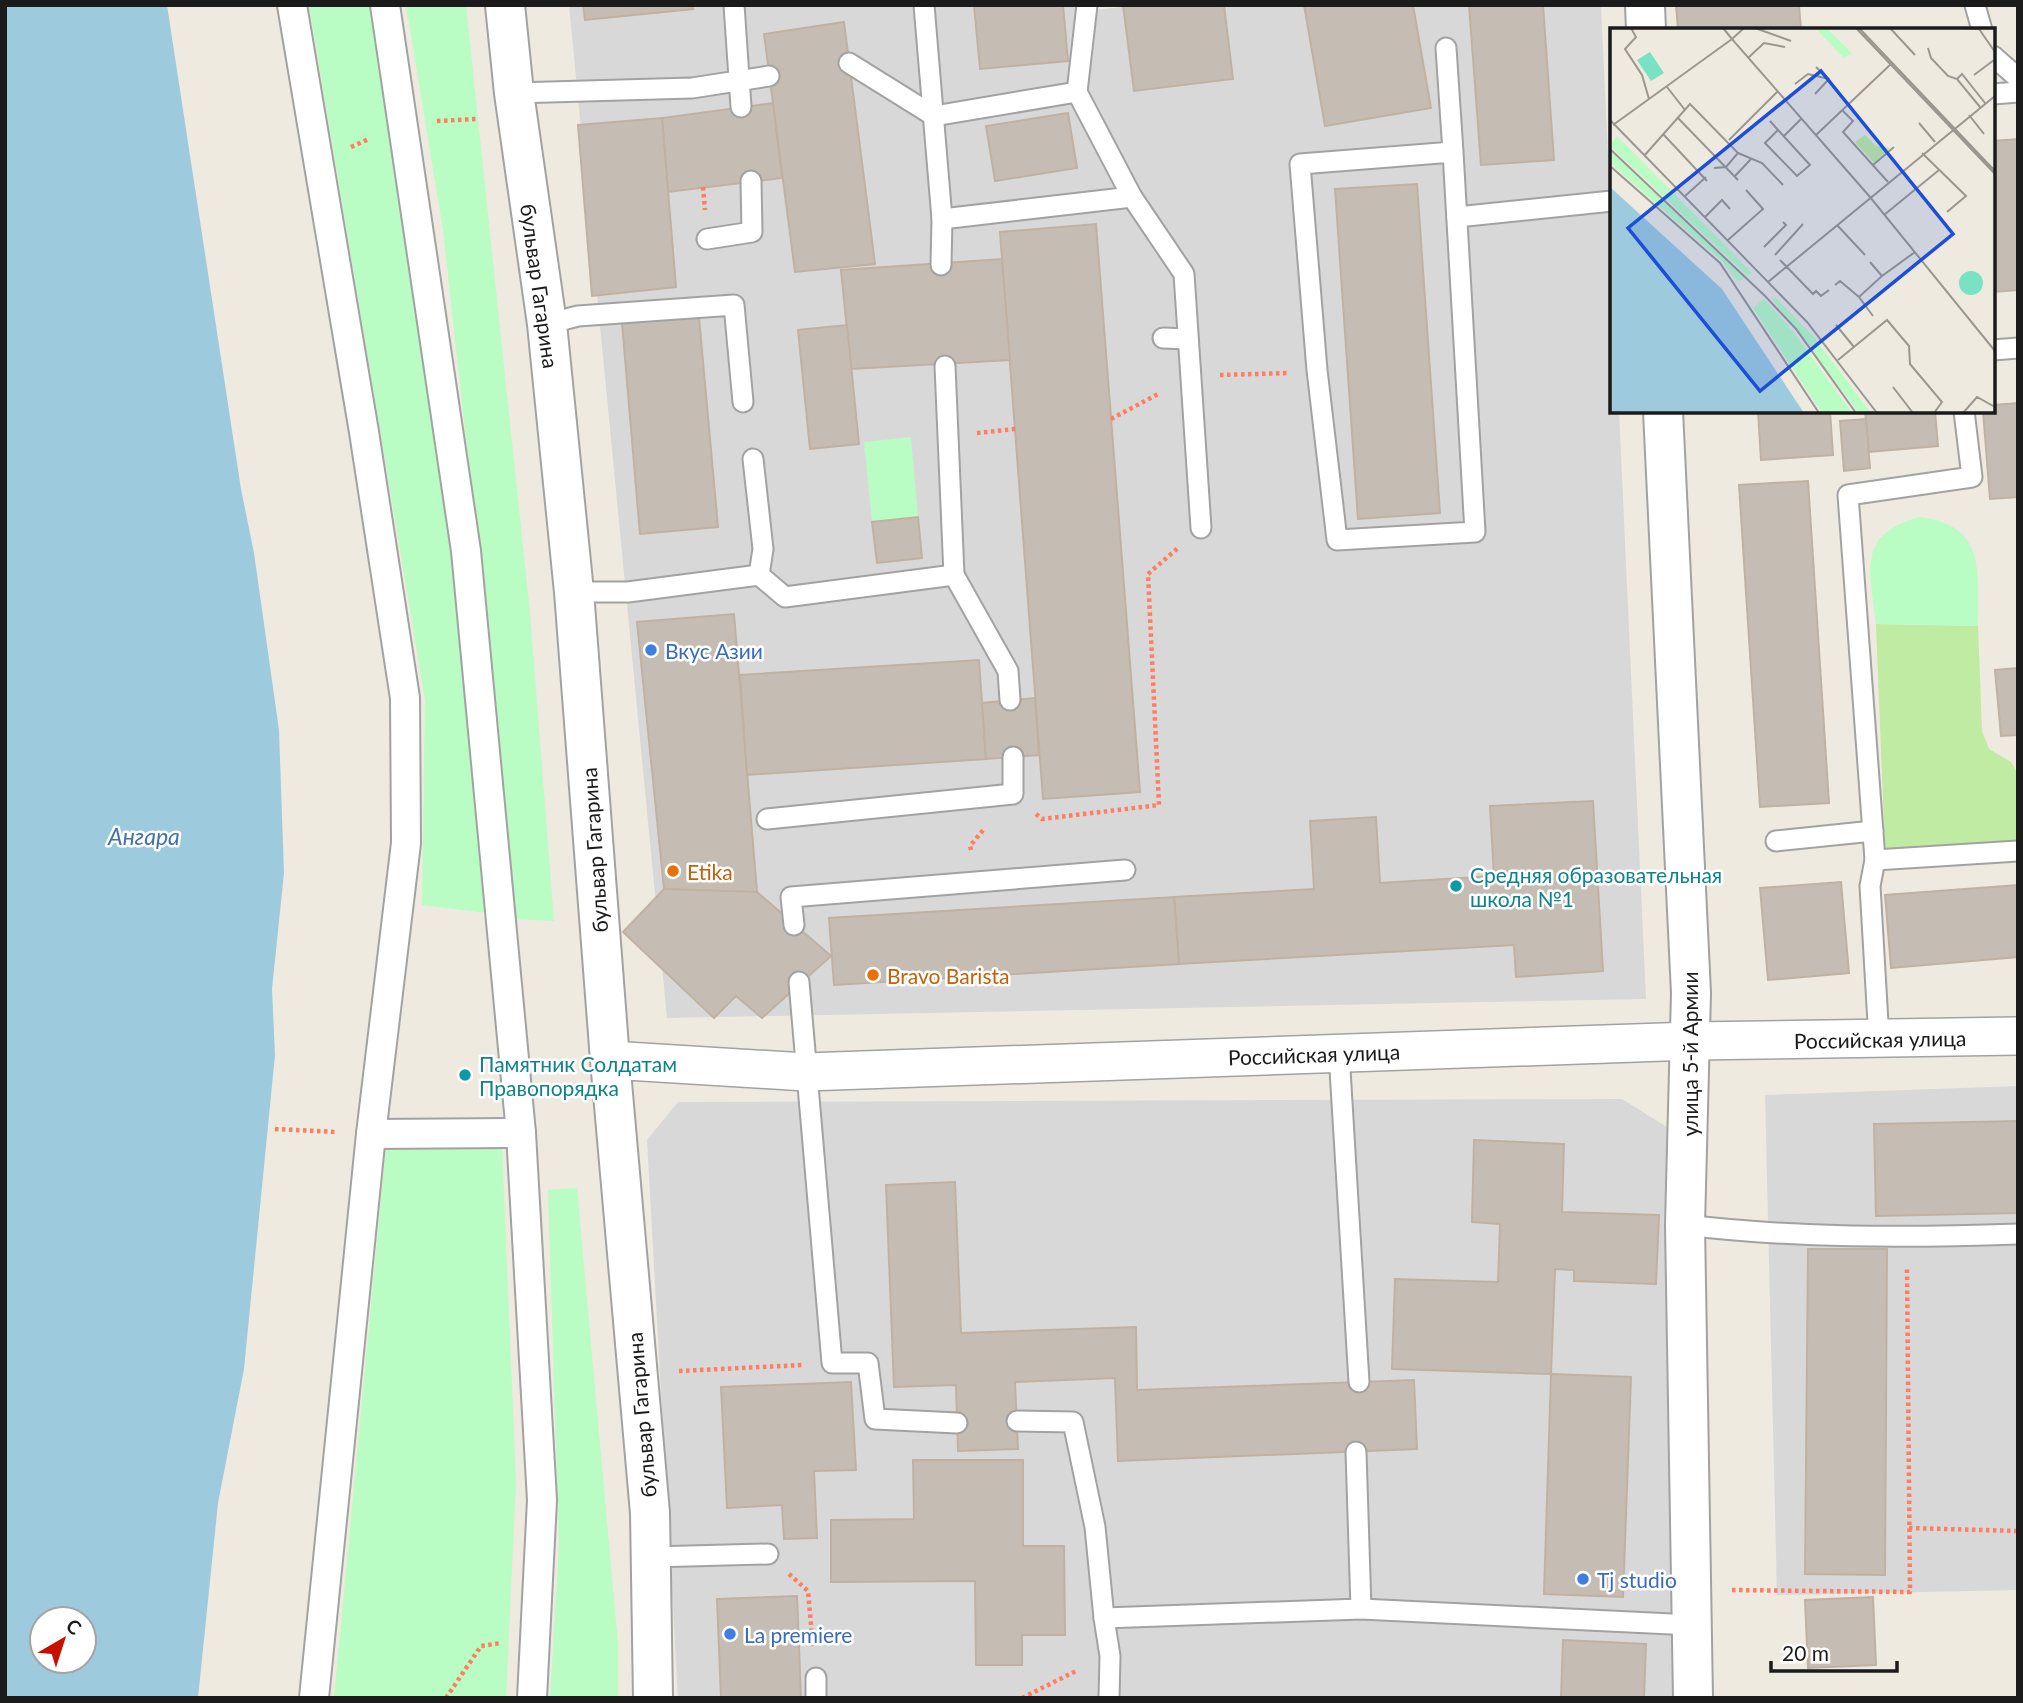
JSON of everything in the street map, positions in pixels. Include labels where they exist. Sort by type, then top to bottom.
[{"type":"street","points":[[292,5],[364,432],[405,698],[406,843],[371,1134],[314,1698]]},
{"type":"street","points":[[385,5],[466,551],[521,1133],[542,1500],[532,1698]]},
{"type":"street","name":"бульвар Гагарина","points":[[505,5],[513,93],[548,324],[574,592],[610,1059],[638,1373],[651,1557],[653,1698]]},
{"type":"street","points":[[1645,5],[1646,28]]},
{"type":"street","name":"улица 5-й Армии","points":[[1663,413],[1692,1041],[1685,1225],[1693,1698]]},
{"type":"street","name":"Российская улица","points":[[610,1059],[806,1072],[1692,1041],[2018,1036]]},
{"type":"street","points":[[371,1134],[521,1133]]},
{"type":"lane","points":[[734,5],[741,107]]},
{"type":"lane","points":[[924,5],[942,219],[941,265]]},
{"type":"lane","points":[[1087,5],[1077,92],[1132,197],[1184,274],[1202,528]]},
{"type":"lane","points":[[1975,5],[1981,28]]},
{"type":"lane","points":[[1446,48],[1453,152],[1457,217],[1475,532],[1337,540],[1317,370],[1300,164],[1453,152]]},
{"type":"lane","points":[[1995,59],[2018,78]]},
{"type":"lane","points":[[849,63],[934,116],[1077,92]]},
{"type":"lane","points":[[513,93],[692,88],[769,76]]},
{"type":"lane","points":[[1995,94],[2018,92]]},
{"type":"lane","points":[[707,239],[752,232],[751,181]]},
{"type":"lane","points":[[942,219],[1132,197]]},
{"type":"lane","points":[[1457,217],[1610,201]]},
{"type":"lane","points":[[548,324],[578,316],[734,305],[743,402]]},
{"type":"lane","points":[[1163,338],[1188,340]]},
{"type":"lane","points":[[1995,350],[2018,348]]},
{"type":"lane","points":[[945,366],[954,575],[1008,671],[1010,701]]},
{"type":"lane","points":[[1879,1040],[1870,886],[1875,860],[1848,495],[1972,477],[1964,413]]},
{"type":"lane","points":[[753,459],[763,549],[759,575]]},
{"type":"lane","points":[[574,592],[628,592],[759,575],[785,597],[954,575]]},
{"type":"lane","points":[[767,819],[1013,794],[1013,757]]},
{"type":"lane","points":[[1776,841],[1873,831]]},
{"type":"lane","points":[[1875,860],[2018,851]]},
{"type":"lane","points":[[794,925],[792,897],[1125,870]]},
{"type":"lane","points":[[799,982],[832,1363],[869,1363],[875,1419],[957,1423]]},
{"type":"lane","points":[[1339,1053],[1359,1382]]},
{"type":"lane","points":[[1685,1225],[1759,1234],[1907,1238],[2018,1234]]},
{"type":"lane","points":[[1017,1421],[1073,1422],[1095,1527],[1110,1656],[1109,1698]]},
{"type":"lane","points":[[1356,1452],[1361,1609]]},
{"type":"lane","points":[[651,1557],[768,1554]]},
{"type":"lane","points":[[1104,1618],[1361,1609],[1692,1608]]},
{"type":"path","points":[[972,883],[971,846],[1013,794],[1042,819],[1159,805],[1148,574],[1202,528]]},
{"type":"path","points":[[275,1129],[371,1134]]},
{"type":"path","points":[[1692,1608],[1910,1592],[1907,1238]]},
{"type":"path","points":[[638,1373],[832,1363]]},
{"type":"path","points":[[1909,1528],[2018,1531]]},
{"type":"path","points":[[768,1554],[808,1591],[816,1688]]},
{"type":"path","points":[[446,1698],[481,1646],[535,1637]]},
{"type":"path","points":[[1022,1698],[1110,1656]]},
{"type":"shaded area","points":[[569,5],[1094,5],[1095,10],[1140,5],[1601,5],[1610,199],[1610,413],[1619,413],[1646,999],[667,1018]]},
{"type":"shaded area","points":[[2018,1086],[2018,1590],[1777,1595],[1765,1095]]},
{"type":"shaded area","points":[[1622,1099],[1670,1129],[1672,1698],[678,1698],[647,1140],[678,1102]]},
{"type":"green space","points":[[309,5],[372,5],[430,377],[470,696],[487,913],[422,905],[425,700]]},
{"type":"green space","points":[[406,5],[466,5],[530,613],[554,921],[514,919],[501,757],[443,230]]},
{"type":"green space","points":[[911,437],[918,517],[872,522],[864,442]]},
{"type":"green space","points":[[1919,517],[1941,522],[1957,530],[1968,541],[1977,570],[1978,626],[1876,624],[1871,572],[1876,545],[1885,534]]},
{"type":"green space","points":[[1876,624],[1978,626],[1982,731],[1989,749],[2011,762],[2018,774],[2018,844],[1885,851]]},
{"type":"green space","points":[[386,1146],[502,1146],[516,1482],[506,1698],[334,1698]]},
{"type":"green space","points":[[577,1188],[618,1644],[618,1698],[550,1698],[559,1546],[548,1190]]},
{"type":"water","name":"Ангара","points":[[5,5],[167,5],[241,489],[254,553],[279,730],[284,873],[272,989],[275,1055],[244,1369],[218,1503],[198,1698],[5,1698]]},
{"type":"building","points":[[583,5],[692,5],[693,9],[585,20]]},
{"type":"building","points":[[974,5],[1063,5],[1068,61],[980,69]]},
{"type":"building","points":[[1123,5],[1224,5],[1233,79],[1134,91]]},
{"type":"building","points":[[1304,5],[1413,5],[1431,108],[1325,126]]},
{"type":"building","points":[[1469,5],[1543,5],[1554,160],[1481,165]]},
{"type":"building","points":[[1676,5],[1799,5],[1801,28],[1678,28]]},
{"type":"building","points":[[844,22],[875,264],[795,272],[764,34]]},
{"type":"building","points":[[773,103],[782,178],[668,192],[662,118]]},
{"type":"building","points":[[1068,113],[1077,168],[995,181],[986,126]]},
{"type":"building","points":[[662,118],[676,287],[592,296],[578,125]]},
{"type":"building","points":[[2018,139],[2018,290],[1995,292],[1995,141]]},
{"type":"building","points":[[1417,184],[1440,513],[1358,519],[1335,189]]},
{"type":"building","points":[[1096,224],[1140,792],[1043,799],[1000,232]]},
{"type":"building","points":[[1002,259],[1010,360],[851,369],[841,270]]},
{"type":"building","points":[[699,317],[718,527],[640,534],[622,323]]},
{"type":"building","points":[[847,325],[859,444],[810,449],[798,330]]},
{"type":"building","points":[[2018,403],[2018,497],[1990,499],[1983,413],[1995,413],[1995,405]]},
{"type":"building","points":[[1758,413],[1830,413],[1833,455],[1761,460]]},
{"type":"building","points":[[1865,413],[1935,413],[1938,446],[1869,452]]},
{"type":"building","points":[[1866,419],[1870,468],[1844,471],[1840,421]]},
{"type":"building","points":[[1808,481],[1829,803],[1760,807],[1739,485]]},
{"type":"building","points":[[918,517],[922,558],[877,563],[872,522]]},
{"type":"building","points":[[734,614],[757,892],[664,889],[637,622]]},
{"type":"building","points":[[979,660],[986,759],[747,775],[740,675]]},
{"type":"building","points":[[2018,668],[2018,735],[2001,736],[1995,670]]},
{"type":"building","points":[[1035,698],[1039,755],[986,759],[982,703]]},
{"type":"building","name":"Средняя образовательная школа №1","points":[[1593,801],[1603,971],[1516,977],[1514,945],[1179,964],[1174,897],[1314,889],[1310,821],[1376,817],[1380,883],[1494,876],[1490,806]]},
{"type":"building","points":[[1841,882],[1849,973],[1768,980],[1760,888]]},
{"type":"building","points":[[2018,885],[2018,957],[1891,968],[1885,895]]},
{"type":"building","points":[[664,889],[757,892],[831,956],[762,1018],[736,996],[714,1018],[623,932]]},
{"type":"building","points":[[1174,897],[1179,964],[834,985],[829,918]]},
{"type":"building","points":[[2018,1121],[2018,1213],[1876,1216],[1874,1124]]},
{"type":"building","points":[[1474,1140],[1564,1144],[1562,1212],[1659,1215],[1656,1284],[1574,1281],[1574,1270],[1555,1269],[1551,1374],[1392,1369],[1395,1279],[1498,1282],[1500,1224],[1472,1222]]},
{"type":"building","points":[[955,1182],[961,1333],[1136,1327],[1137,1390],[1414,1380],[1417,1449],[1118,1461],[1115,1378],[1015,1382],[1018,1449],[958,1451],[956,1385],[894,1387],[886,1185]]},
{"type":"building","points":[[1808,1249],[1887,1249],[1885,1575],[1805,1574]]},
{"type":"building","points":[[1551,1374],[1631,1377],[1623,1597],[1544,1594]]},
{"type":"building","points":[[851,1382],[856,1470],[814,1471],[817,1538],[784,1539],[782,1505],[727,1508],[721,1387]]},
{"type":"building","points":[[913,1460],[1023,1460],[1023,1546],[1064,1546],[1065,1635],[1022,1635],[1022,1665],[976,1665],[975,1581],[831,1582],[831,1520],[914,1519]]},
{"type":"building","points":[[797,1596],[801,1698],[721,1698],[717,1599]]},
{"type":"building","points":[[1873,1597],[1876,1665],[1808,1668],[1805,1600]]},
{"type":"building","points":[[1563,1640],[1646,1644],[1644,1698],[1561,1698]]},
{"type":"place","name":"Вкус Азии","points":[[651,650]]},
{"type":"place","name":"Etika","points":[[673,871]]},
{"type":"place","name":"Средняя образовательная школа №1","points":[[1456,886]]},
{"type":"place","name":"Bravo Barista","points":[[873,975]]},
{"type":"place","name":"Памятник Солдатам Правопорядка","points":[[465,1075]]},
{"type":"place","name":"Tj studio","points":[[1583,1579]]},
{"type":"place","name":"La premiere","points":[[730,1634]]}]
